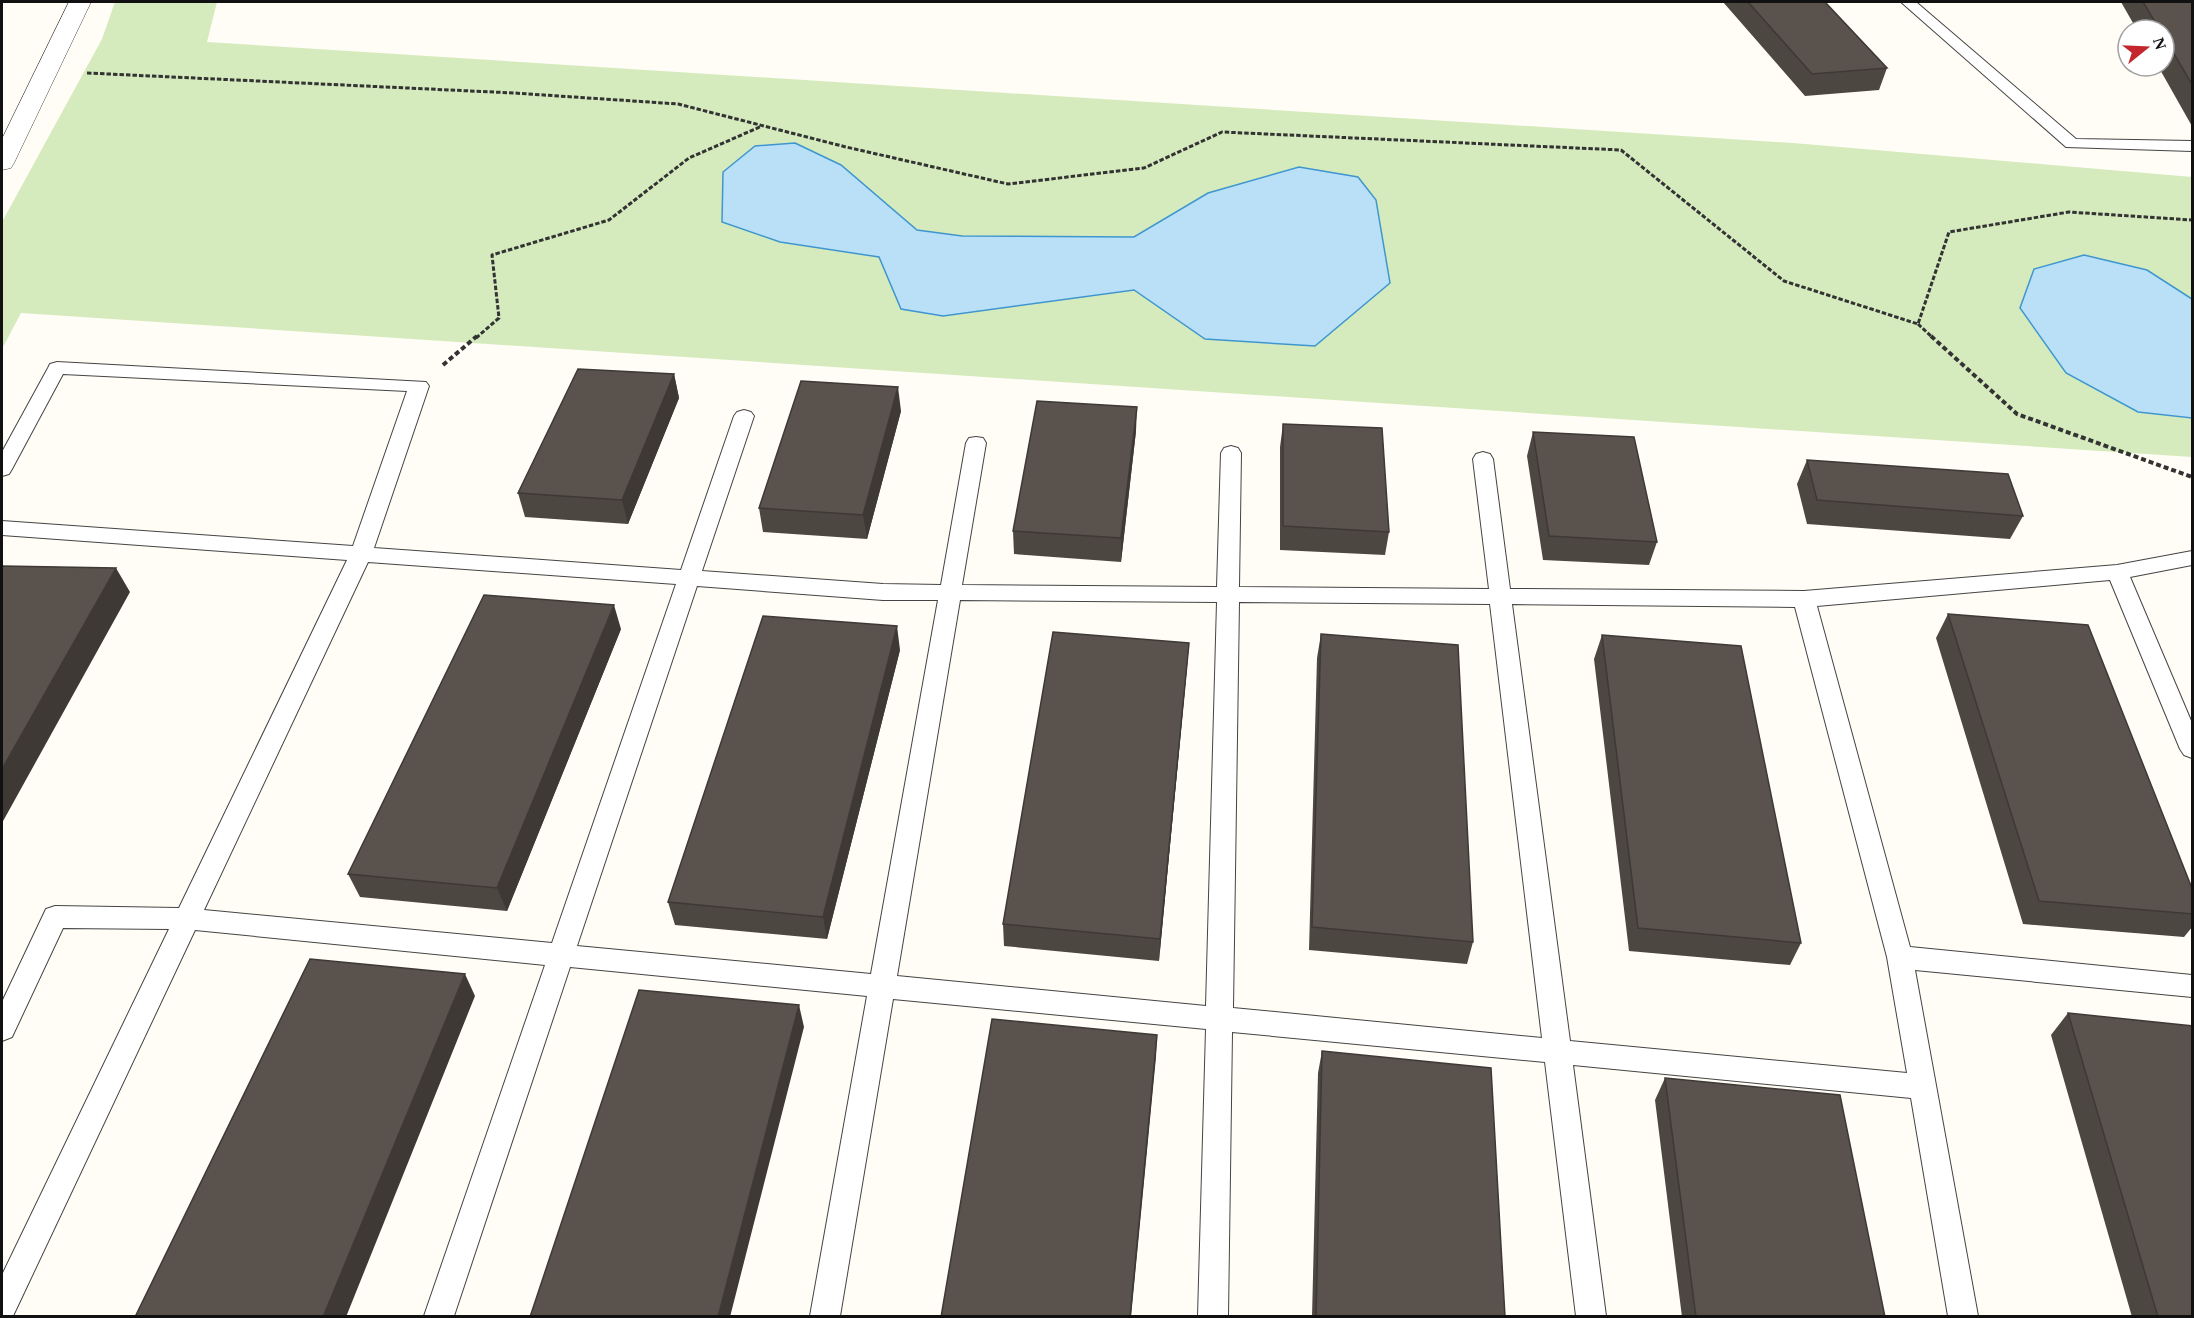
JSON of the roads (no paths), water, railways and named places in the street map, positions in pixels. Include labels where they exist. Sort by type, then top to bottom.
[{"type":"street","points":[[2,163],[80,2]]},
{"type":"lane","points":[[1908,2],[2072,144],[2193,146]]},
{"type":"lane","points":[[2,469],[57,368],[419,386],[361,554],[2,1307]]},
{"type":"lane","points":[[438,1317],[744,416]]},
{"type":"lane","points":[[825,1317],[976,443]]},
{"type":"lane","points":[[1213,1317],[1231,453]]},
{"type":"lane","points":[[1483,459],[1592,1317]]},
{"type":"lane","points":[[2,528],[883,592],[1804,599],[2116,572],[2193,558]]},
{"type":"lane","points":[[2116,572],[2193,749]]},
{"type":"lane","points":[[1804,599],[1900,957],[1963,1317]]},
{"type":"lane","points":[[2,1029],[55,917],[187,919],[1923,1087]]},
{"type":"lane","points":[[1900,957],[2193,986]]},
{"type":"water","points":[[795,143],[841,165],[917,230],[962,236],[1134,237],[1208,193],[1299,167],[1358,177],[1376,200],[1390,283],[1315,346],[1205,339],[1134,290],[943,316],[901,309],[879,257],[780,242],[722,222],[723,172],[755,146]]},
{"type":"water","points":[[2084,255],[2147,270],[2192,299],[2192,418],[2138,412],[2066,373],[2020,308],[2034,269]]}]
